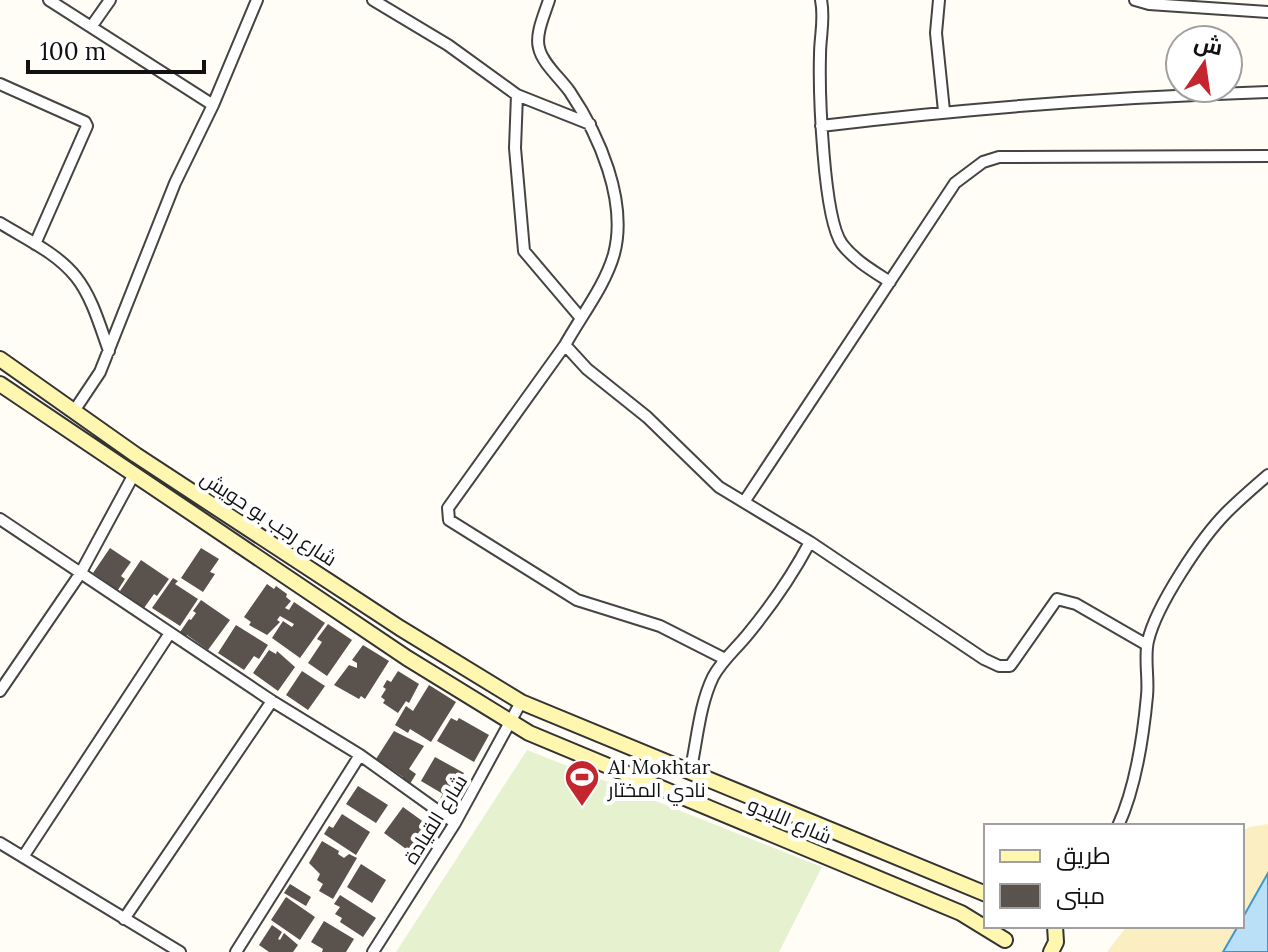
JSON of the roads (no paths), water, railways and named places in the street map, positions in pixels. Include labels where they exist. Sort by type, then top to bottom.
[{"type":"main road","name":"شارع رجب بو حويش","points":[[0,359],[136,455],[400,628],[521,702]]},
{"type":"main road","name":"شارع رجب بو حويش","points":[[0,384],[407,658],[511,723]]},
{"type":"main road","name":"شارع الليدو","points":[[521,702],[984,893]]},
{"type":"main road","name":"شارع الليدو","points":[[511,723],[961,913],[984,926]]},
{"type":"main road","name":"شارع الليدو","points":[[988,928],[1008,939]]},
{"type":"street","points":[[49,0],[213,105]]},
{"type":"street","points":[[91,27],[110,0]]},
{"type":"street","points":[[74,411],[100,372],[180,171],[213,105],[257,0]]},
{"type":"street","points":[[373,0],[448,45],[517,95],[590,124]]},
{"type":"street","points":[[549,0],[539,37],[539,50],[598,140],[613,187],[617,235],[614,254],[604,278],[565,345],[448,508],[449,520],[577,600],[660,626],[725,659]]},
{"type":"street","points":[[821,0],[824,15],[820,52],[821,126],[832,212],[840,241],[855,258],[890,282]]},
{"type":"street","points":[[939,0],[936,33],[944,111]]},
{"type":"street","points":[[1135,0],[1149,4],[1268,12]]},
{"type":"street","points":[[0,84],[85,122],[87,126],[35,244]]},
{"type":"street","points":[[821,126],[944,111],[1113,98],[1268,92]]},
{"type":"street","points":[[517,95],[515,148],[524,251],[580,317]]},
{"type":"street","points":[[744,502],[955,183],[983,162],[999,157],[1268,156]]},
{"type":"street","points":[[0,223],[51,254],[77,278],[109,351]]},
{"type":"street","points":[[565,345],[587,369],[647,417],[719,487],[810,542],[984,659],[999,666],[1010,666],[1057,599],[1076,604],[1147,645]]},
{"type":"street","points":[[1119,824],[1138,761],[1148,695],[1147,645],[1154,621],[1201,545],[1225,513],[1268,475]]},
{"type":"street","points":[[0,691],[80,574],[133,476]]},
{"type":"street","points":[[0,519],[272,701],[360,755],[455,823]]},
{"type":"street","points":[[690,773],[704,702],[713,679],[725,659],[749,633],[810,542]]},
{"type":"street","points":[[23,857],[170,633]]},
{"type":"street","points":[[124,919],[272,701]]},
{"type":"street","name":"شارع القيادة","points":[[373,952],[455,823],[521,702]]},
{"type":"street","points":[[236,952],[360,755]]},
{"type":"street","points":[[0,843],[180,952]]},
{"type":"water","points":[[1268,873],[1268,952],[1223,952],[1237,928],[1244,928],[1244,915]]},
{"type":"place","name":"Al Mokhtar نادي المختار","points":[[582,808]]}]
